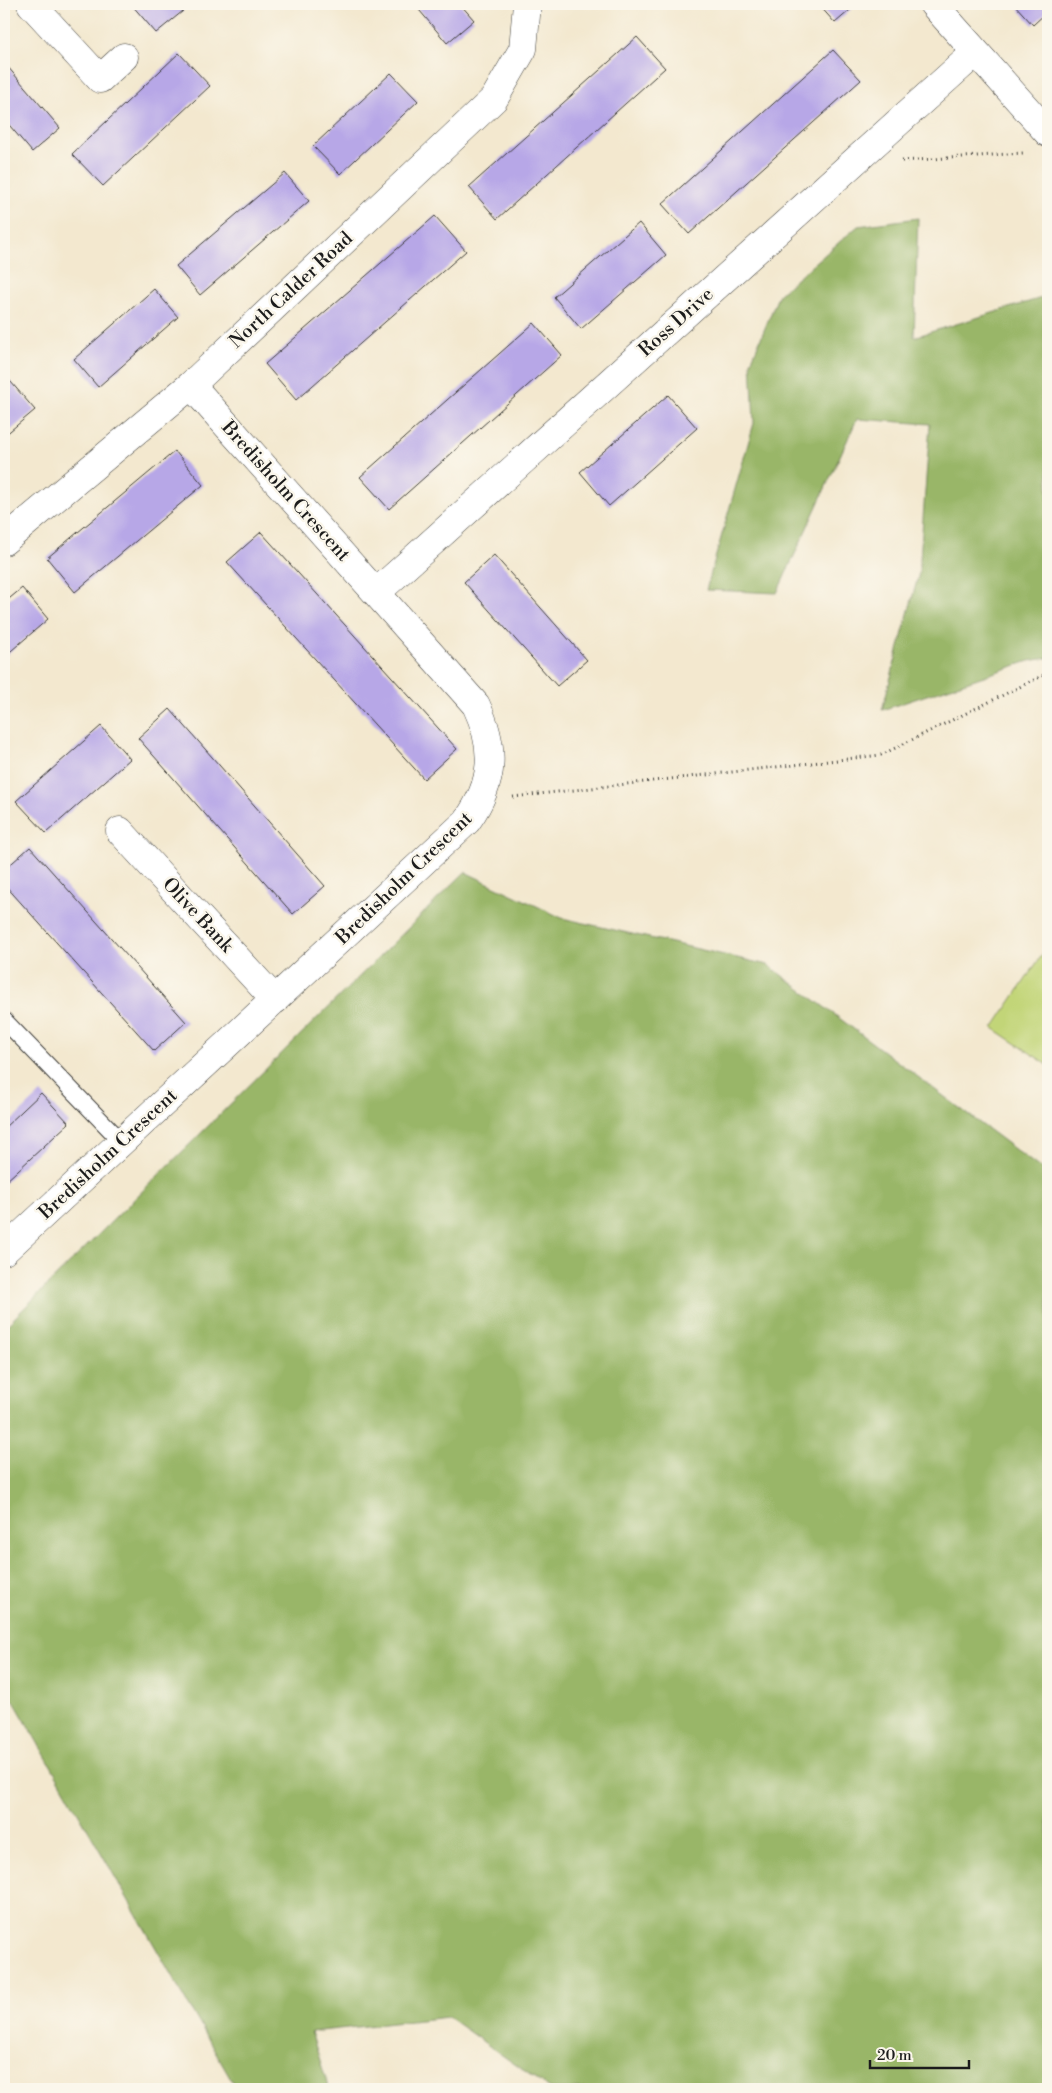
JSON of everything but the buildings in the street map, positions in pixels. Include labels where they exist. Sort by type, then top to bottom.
[{"type":"street","points":[[31,4],[100,79],[124,58]]},
{"type":"street","name":"North Calder Road","points":[[7,533],[191,385],[494,100],[523,49],[527,4]]},
{"type":"street","points":[[933,4],[1048,133]]},
{"type":"street","name":"Ross Drive","points":[[377,592],[975,53]]},
{"type":"street","name":"Bredisholm Crescent","points":[[4,1251],[467,821],[482,797],[489,774],[490,753],[488,736],[476,705],[191,385]]},
{"type":"street","name":"Olive Bank","points":[[120,831],[276,1000]]},
{"type":"lane","points":[[4,1020],[122,1142]]},
{"type":"path","points":[[900,161],[1028,152]]},
{"type":"path","points":[[482,797],[530,796],[880,755],[1048,673]]},
{"type":"green space","points":[[918,218],[914,337],[1048,296],[1048,658],[1029,661],[882,710],[919,573],[930,424],[857,419],[777,593],[706,590],[754,423],[751,362],[779,294],[858,226]]},
{"type":"green space","points":[[465,872],[562,918],[768,965],[1048,1174],[1048,2089],[550,2089],[448,2017],[311,2032],[329,2089],[237,2089],[4,1684],[4,1328]]},
{"type":"green space","points":[[1048,946],[1048,1065],[993,1028]]}]
